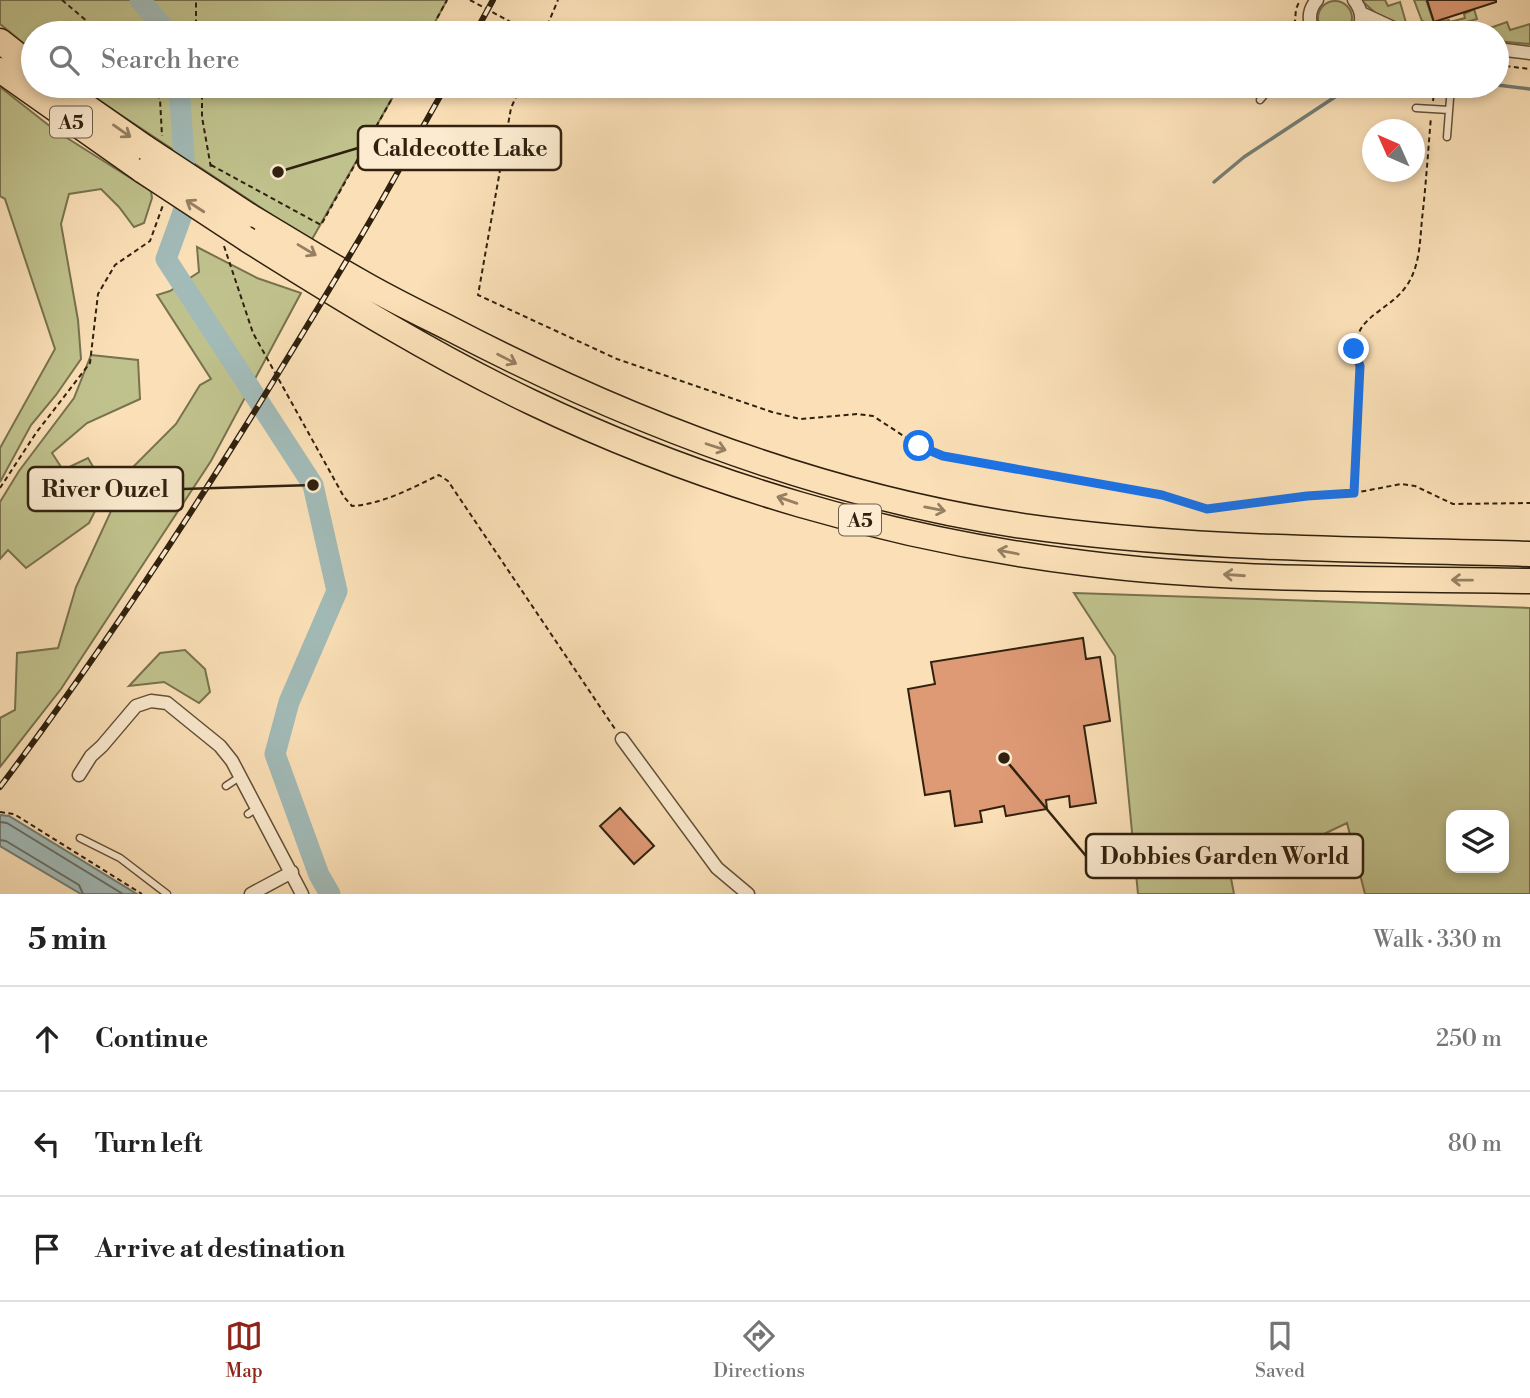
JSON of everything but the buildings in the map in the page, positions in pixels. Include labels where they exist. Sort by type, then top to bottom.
[{"type":"highway","points":[[0,41],[21,58]]},
{"type":"highway","name":"A5","points":[[0,70],[21,82]]},
{"type":"highway","name":"A5","points":[[51,98],[150,153],[361,282],[530,371],[694,440],[805,477],[912,505],[1050,529],[1200,544],[1530,554]]},
{"type":"highway","name":"A5","points":[[74,98],[150,153],[248,240],[344,301],[427,349],[531,402],[680,464],[814,508],[913,534],[1086,564],[1246,576],[1530,581]]},
{"type":"street","points":[[1310,21],[1311,10],[1318,0]]},
{"type":"street","points":[[1354,0],[1361,13],[1361,21]]},
{"type":"street","points":[[1361,13],[1378,21]]},
{"type":"street","points":[[1509,50],[1530,53]]},
{"type":"street","points":[[79,775],[90,756],[102,747],[136,706],[151,701],[167,703],[195,731],[220,746],[241,776],[252,811],[292,872],[302,894]]},
{"type":"street","points":[[622,738],[717,868],[748,894]]},
{"type":"street","points":[[251,894],[292,872]]},
{"type":"lane","points":[[1447,137],[1450,98]]},
{"type":"lane","points":[[1416,108],[1449,110]]},
{"type":"lane","points":[[226,786],[241,776]]},
{"type":"lane","points":[[80,838],[120,858],[167,894]]},
{"type":"path","points":[[62,0],[87,21]]},
{"type":"path","points":[[196,0],[196,21]]},
{"type":"path","points":[[436,21],[447,0]]},
{"type":"path","points":[[470,0],[509,21]]},
{"type":"path","points":[[549,21],[558,0]]},
{"type":"path","points":[[1295,21],[1300,0]]},
{"type":"path","points":[[1509,66],[1530,69]]},
{"type":"path","points":[[150,153],[160,98]]},
{"type":"path","points":[[202,98],[202,117],[212,177]]},
{"type":"path","points":[[211,165],[321,225],[392,98]]},
{"type":"path","points":[[516,98],[512,108],[478,295],[617,359],[800,419],[857,414],[873,416],[919,446],[943,456],[1162,495],[1207,509],[1307,496],[1354,493],[1401,484],[1415,486],[1453,504],[1530,503]]},
{"type":"path","points":[[1354,493],[1360,366],[1354,349],[1364,326],[1375,313],[1401,294],[1414,272],[1420,246],[1433,98]]},
{"type":"path","points":[[0,488],[36,433],[90,363],[98,294],[115,265],[149,241],[166,196]]},
{"type":"path","points":[[221,237],[253,333],[344,497],[352,506],[367,505],[411,489],[439,475],[448,481],[622,738]]},
{"type":"path","points":[[0,812],[14,814],[142,894]]},
{"type":"green space","points":[[0,0],[447,0],[436,21],[21,21],[21,41],[0,24]]},
{"type":"green space","points":[[1361,0],[1385,0],[1388,6],[1400,2],[1406,21],[1392,21],[1380,17]]},
{"type":"green space","points":[[1414,0],[1426,0],[1433,21],[1422,21]]},
{"type":"green space","points":[[1328,2],[1342,2],[1351,11],[1352,21],[1318,21],[1319,11]]},
{"type":"green space","points":[[1474,9],[1477,19],[1454,21],[1465,18],[1464,14]]},
{"type":"green space","points":[[1530,24],[1530,44],[1509,42],[1509,27],[1510,30]]},
{"type":"green space","points":[[0,87],[56,131],[151,191],[152,198],[144,223],[134,227],[101,189],[69,194],[61,224],[78,320],[81,359],[31,425],[0,482],[0,448],[55,349],[5,199],[0,196]]},
{"type":"green space","points":[[95,98],[392,98],[311,241]]},
{"type":"green space","points":[[197,247],[257,278],[301,293],[211,461],[61,689],[0,767],[0,718],[15,710],[17,653],[58,648],[76,587],[130,470],[176,424],[200,385],[211,379],[157,295],[170,291],[199,272]]},
{"type":"green space","points":[[91,355],[138,360],[140,399],[87,423],[52,453],[63,470],[88,458],[106,489],[89,523],[26,568],[8,550],[0,559],[0,502],[19,471],[74,398]]},
{"type":"green space","points":[[1074,593],[1530,608],[1530,894],[1365,894],[1347,823],[1231,878],[1234,894],[1138,894],[1115,656]]},
{"type":"green space","points":[[185,650],[205,669],[210,692],[199,703],[164,682],[129,686],[160,653]]},
{"type":"water","points":[[0,815],[9,816],[137,894],[81,894],[0,846]]},
{"type":"waterway","points":[[140,0],[158,21]]},
{"type":"waterway","points":[[1509,86],[1530,89]]},
{"type":"waterway","points":[[180,98],[187,201],[166,259],[313,485],[337,591],[289,702],[275,754],[319,875],[330,894]]},
{"type":"waterway","points":[[1214,182],[1244,157],[1333,98]]},
{"type":"railway","points":[[482,21],[493,0]]},
{"type":"railway","points":[[0,787],[96,654],[232,448],[360,238],[439,98]]},
{"type":"place","name":"Caldecotte Lake","points":[[278,172]]},
{"type":"place","name":"River Ouzel","points":[[313,485]]},
{"type":"place","name":"Dobbies Garden World","points":[[1004,758]]},
{"type":"route","points":[[919,446],[943,456],[1162,495],[1207,509],[1307,496],[1354,493],[1360,366],[1354,349]]}]
